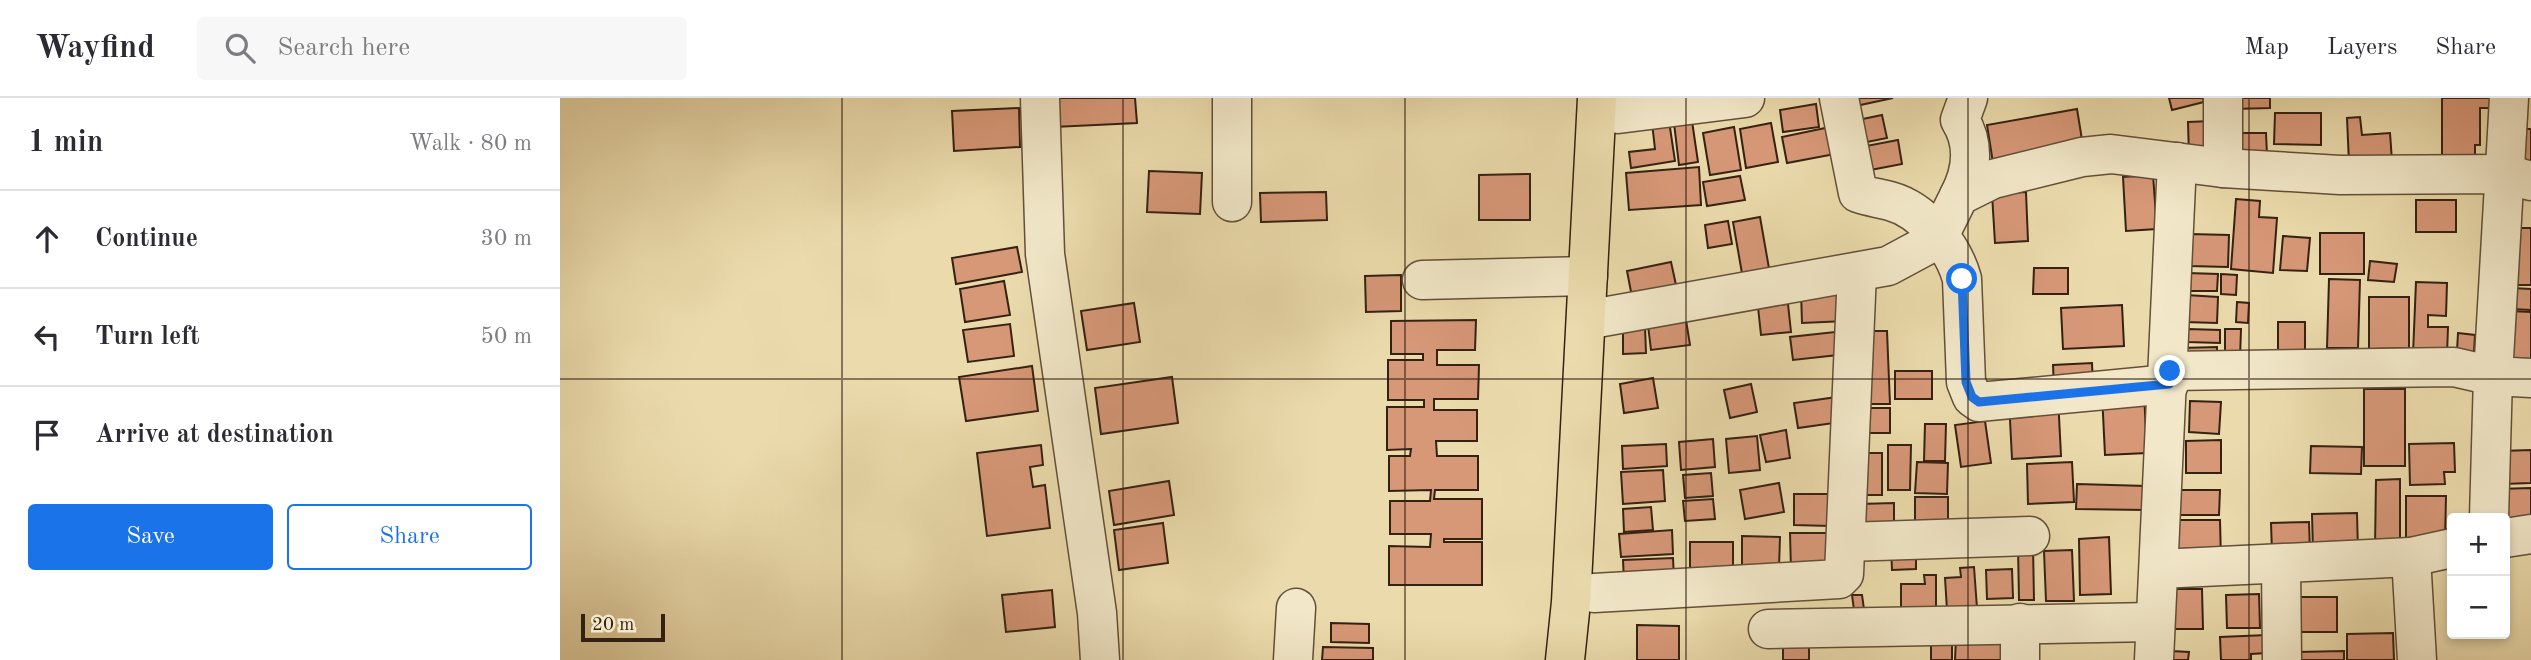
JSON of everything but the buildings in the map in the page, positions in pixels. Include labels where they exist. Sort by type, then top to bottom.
[{"type":"main road","points":[[1589,660],[1594,593],[1598,318],[1588,276],[1611,103]]},
{"type":"main road","points":[[1565,660],[1598,318],[1611,103]]},
{"type":"street","points":[[1040,98],[1045,254],[1097,613],[1100,660]]},
{"type":"street","points":[[1232,98],[1232,202]]},
{"type":"street","points":[[1611,103],[1745,98]]},
{"type":"street","points":[[1839,98],[1858,193],[1891,201],[1940,234],[1959,266],[1962,279],[1966,382],[1972,397],[1979,402],[2169,377],[2454,367],[2493,376],[2531,378]]},
{"type":"street","points":[[1598,318],[1888,266],[1929,244],[1940,234],[1968,178],[1971,137],[1960,120],[1968,98]]},
{"type":"street","points":[[2223,98],[2223,168]]},
{"type":"street","points":[[2489,513],[2493,376],[2518,177],[2509,98]]},
{"type":"street","points":[[1959,196],[1993,179],[2082,157],[2111,155],[2223,168],[2340,175],[2518,177]]},
{"type":"street","points":[[2154,660],[2178,162]]},
{"type":"street","points":[[1594,593],[1839,579],[1846,566],[1857,272]]},
{"type":"street","points":[[1422,280],[1588,276]]},
{"type":"street","points":[[2510,537],[2531,534]]},
{"type":"street","points":[[1846,541],[2030,537]]},
{"type":"street","points":[[2159,569],[2411,557],[2447,549]]},
{"type":"street","points":[[2411,557],[2417,660]]},
{"type":"street","points":[[2281,565],[2282,660]]},
{"type":"street","points":[[1766,585],[1768,645],[2020,642],[2154,622]]},
{"type":"street","points":[[1293,660],[1296,608]]},
{"type":"route","points":[[1962,279],[1966,382],[1968,391],[1979,402],[2169,384],[2170,371]]}]
